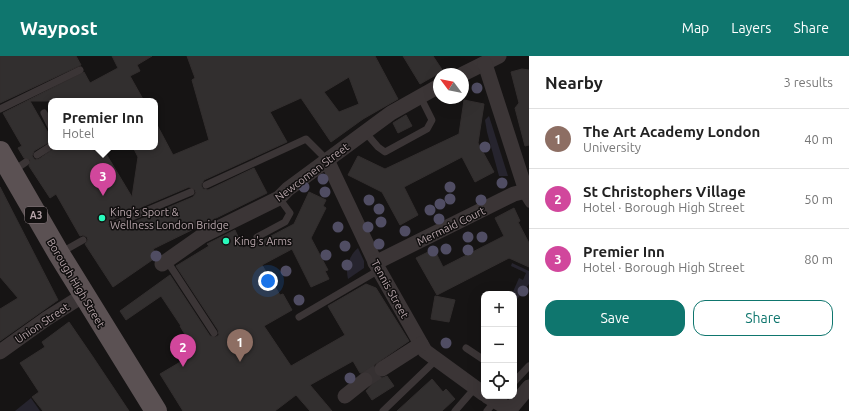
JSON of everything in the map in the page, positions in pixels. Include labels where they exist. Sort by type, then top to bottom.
[{"type":"main road","name":"Borough High Street","points":[[0,152],[19,167],[59,254],[137,376],[156,411]]},
{"type":"street","points":[[469,70],[482,60],[499,56]]},
{"type":"street","points":[[482,60],[526,196]]},
{"type":"street","name":"Newcomen Street","points":[[164,262],[202,236],[279,198],[327,160],[391,113],[433,89]]},
{"type":"street","name":"Tennis Street","points":[[327,160],[377,266],[425,351],[481,394]]},
{"type":"street","name":"Mermaid Court","points":[[377,266],[514,194],[526,196]]},
{"type":"street","name":"Union Street","points":[[0,352],[56,312],[84,295]]},
{"type":"street","points":[[382,369],[421,344]]},
{"type":"street","points":[[346,396],[365,380]]},
{"type":"street","name":"Tennis Street","points":[[488,399],[512,409],[529,387]]},
{"type":"lane","points":[[0,109],[80,70]]},
{"type":"lane","points":[[365,132],[378,147],[385,152],[427,129],[432,120],[420,96]]},
{"type":"lane","points":[[44,113],[48,121]]},
{"type":"lane","points":[[206,185],[306,139],[327,160]]},
{"type":"lane","points":[[37,155],[48,148]]},
{"type":"lane","points":[[113,225],[191,192]]},
{"type":"lane","points":[[257,237],[285,222],[290,213],[279,198]]},
{"type":"lane","points":[[59,254],[83,240]]},
{"type":"lane","points":[[164,262],[214,333]]},
{"type":"lane","name":"Mermaid Court","points":[[299,317],[377,266]]},
{"type":"lane","points":[[466,348],[481,358]]},
{"type":"lane","points":[[383,411],[436,360]]},
{"type":"lane","points":[[517,379],[529,366]]},
{"type":"lane","points":[[455,411],[484,399]]},
{"type":"shaded area","points":[[489,116],[508,176],[499,176],[485,120]]},
{"type":"shaded area","points":[[358,248],[364,261],[364,268],[348,279],[348,262]]},
{"type":"shaded area","points":[[512,263],[529,271],[529,284],[517,299],[517,291],[513,291],[519,278],[523,280],[526,273],[511,266]]},
{"type":"shaded area","points":[[31,398],[40,411],[15,411]]},
{"type":"building","points":[[0,56],[76,56],[81,65],[0,103]]},
{"type":"building","points":[[112,56],[152,56],[137,65],[140,71],[130,76],[142,98],[48,98],[48,101],[30,101],[48,133],[48,143],[34,151],[32,156],[35,160],[39,159],[52,150],[104,150],[132,197],[138,157],[134,150],[158,150],[158,127],[173,155],[209,140],[192,80],[195,78],[187,56],[375,56],[398,99],[363,119],[331,142],[301,98],[270,112],[287,142],[204,180],[201,185],[203,189],[208,190],[254,168],[267,193],[153,249],[158,256],[113,287],[85,244],[88,240],[87,237],[83,235],[80,236],[56,194],[50,198],[29,166],[30,160],[24,158],[18,148],[22,146],[3,113],[84,72],[90,83],[118,68]],"holes":[[[349,77],[359,104],[339,112],[324,92]],[[189,187],[195,190],[196,193],[193,197],[115,230],[109,227],[108,224],[111,220]]]},
{"type":"building","points":[[403,56],[433,56],[441,68],[433,68],[433,77],[420,84]]},
{"type":"building","points":[[522,69],[529,70],[529,145],[525,146],[515,108],[519,103],[511,72]]},
{"type":"building","points":[[469,101],[484,104],[478,143],[494,172],[475,182],[462,157],[404,187],[418,215],[400,225],[382,192],[348,175],[358,156],[385,169],[459,134],[463,104],[469,104]]},
{"type":"building","points":[[406,115],[412,126],[398,133],[393,123]]},
{"type":"building","points":[[0,187],[58,300],[0,341],[0,309],[18,298],[0,277]]},
{"type":"building","points":[[309,192],[326,200],[323,206],[326,208],[311,238],[328,270],[325,271],[329,279],[311,287],[292,249],[262,265],[280,295],[283,294],[292,310],[264,326],[291,366],[345,335],[328,306],[366,284],[376,288],[409,341],[374,365],[375,374],[382,378],[387,376],[394,386],[372,400],[366,391],[373,383],[372,375],[368,372],[360,373],[353,361],[310,385],[332,411],[310,411],[296,395],[275,411],[183,411],[160,374],[182,361],[179,356],[193,348],[181,326],[161,296],[126,320],[120,311],[170,275],[210,336],[216,337],[219,335],[218,330],[176,266],[209,246],[207,244],[235,230],[243,248],[250,244],[252,246],[294,224]]},
{"type":"building","points":[[514,208],[520,221],[518,222],[529,243],[529,267],[509,258],[437,295],[416,258],[434,249],[443,267],[504,236],[495,218]]},
{"type":"building","points":[[435,296],[455,300],[449,322],[431,319]]},
{"type":"building","points":[[69,322],[129,411],[43,411],[32,397],[39,392],[20,363],[45,347],[42,342]]},
{"type":"building","points":[[432,379],[443,392],[446,389],[455,399],[442,411],[397,411]]},
{"type":"tunnel","points":[[365,380],[382,369]]},
{"type":"place","name":"Premier Inn","points":[[103,196]]},
{"type":"place","name":"King’s Sport & Wellness London Bridge","points":[[102,218]]},
{"type":"place","name":"King's Arms","points":[[226,241]]},
{"type":"place","name":"The Art Academy London","points":[[240,362]]},
{"type":"place","name":"St Christophers Village","points":[[183,367]]}]
